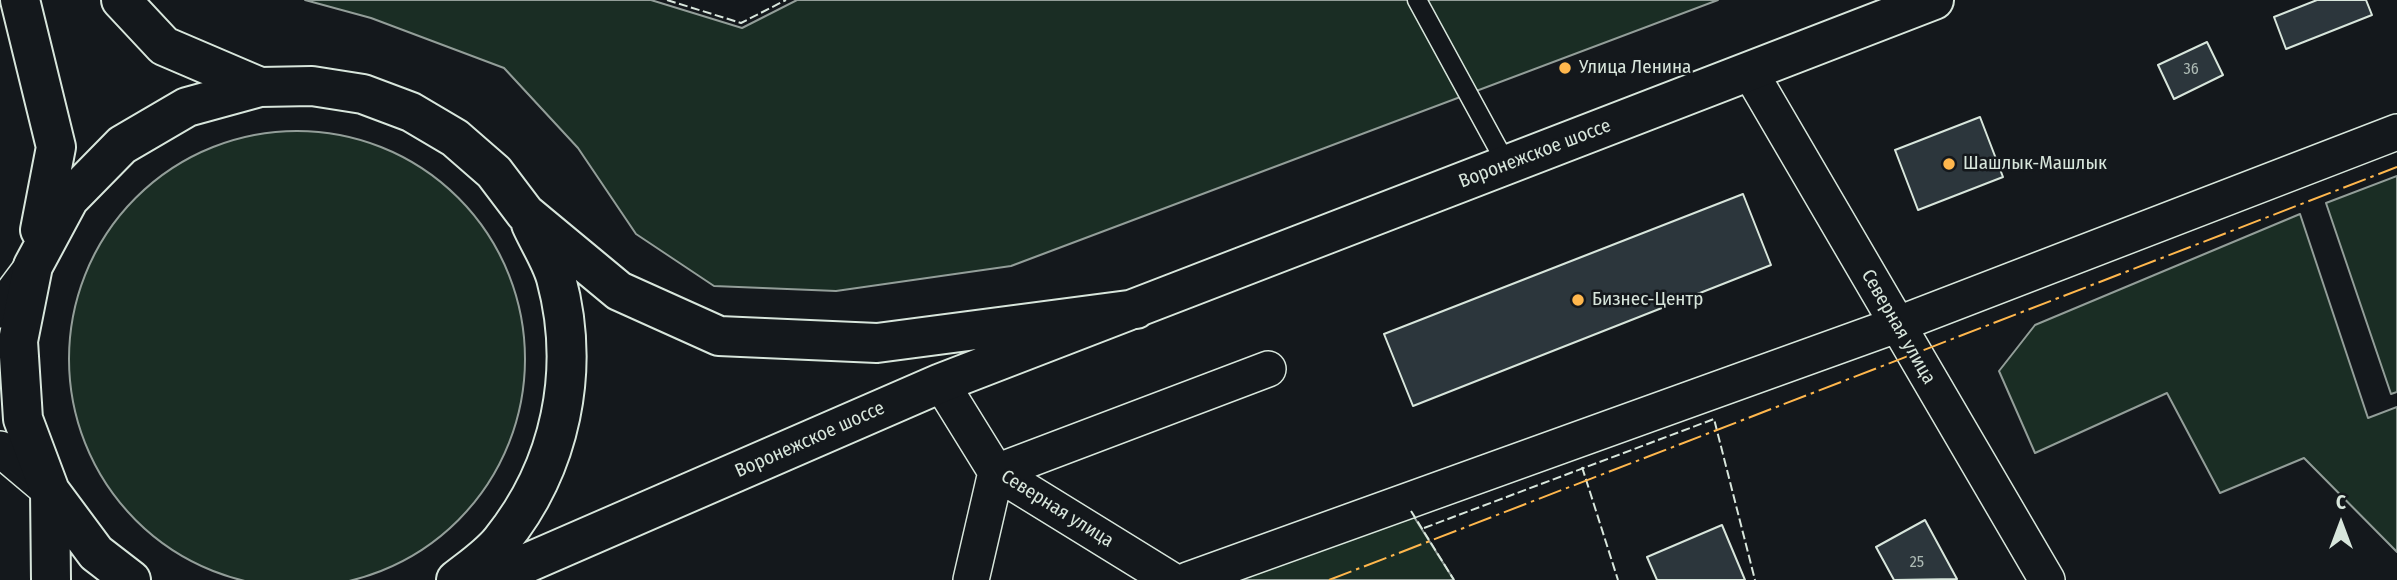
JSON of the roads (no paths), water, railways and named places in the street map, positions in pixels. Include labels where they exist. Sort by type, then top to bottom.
[{"type":"main road","points":[[20,0],[56,147],[33,266]]},
{"type":"main road","points":[[121,0],[164,46],[260,87]]},
{"type":"main road","name":"Воронежское шоссе","points":[[488,580],[941,383],[1934,0]]},
{"type":"main road","name":"Воронежское шоссе","points":[[131,580],[96,554],[50,491],[23,419],[18,341],[33,266],[69,199],[122,145],[187,107],[260,87],[312,86],[363,94],[411,112],[455,138],[494,172],[525,213],[555,276],[568,346],[563,417],[533,493],[500,542],[456,580]]},
{"type":"main road","name":"Воронежское шоссе","points":[[525,213],[620,291],[719,336],[877,343],[1136,309]]},
{"type":"main road","name":"Воронежское шоссе","points":[[50,491],[51,580]]},
{"type":"street","name":"Северная улица","points":[[1750,72],[2047,580]]},
{"type":"street","points":[[1188,580],[1896,324],[2397,132]]},
{"type":"street","points":[[0,310],[33,266]]},
{"type":"street","points":[[971,580],[996,472],[1268,369]]},
{"type":"street","name":"Северная улица","points":[[941,383],[996,472],[1171,580]]},
{"type":"street","points":[[0,449],[50,491]]},
{"type":"lane","points":[[1418,0],[1507,165]]},
{"type":"place","name":"Улица Ленина","points":[[1565,68]]},
{"type":"place","name":"Шашлык-Машлык","points":[[1949,164]]},
{"type":"place","name":"Бизнес-Центр","points":[[1578,300]]}]
